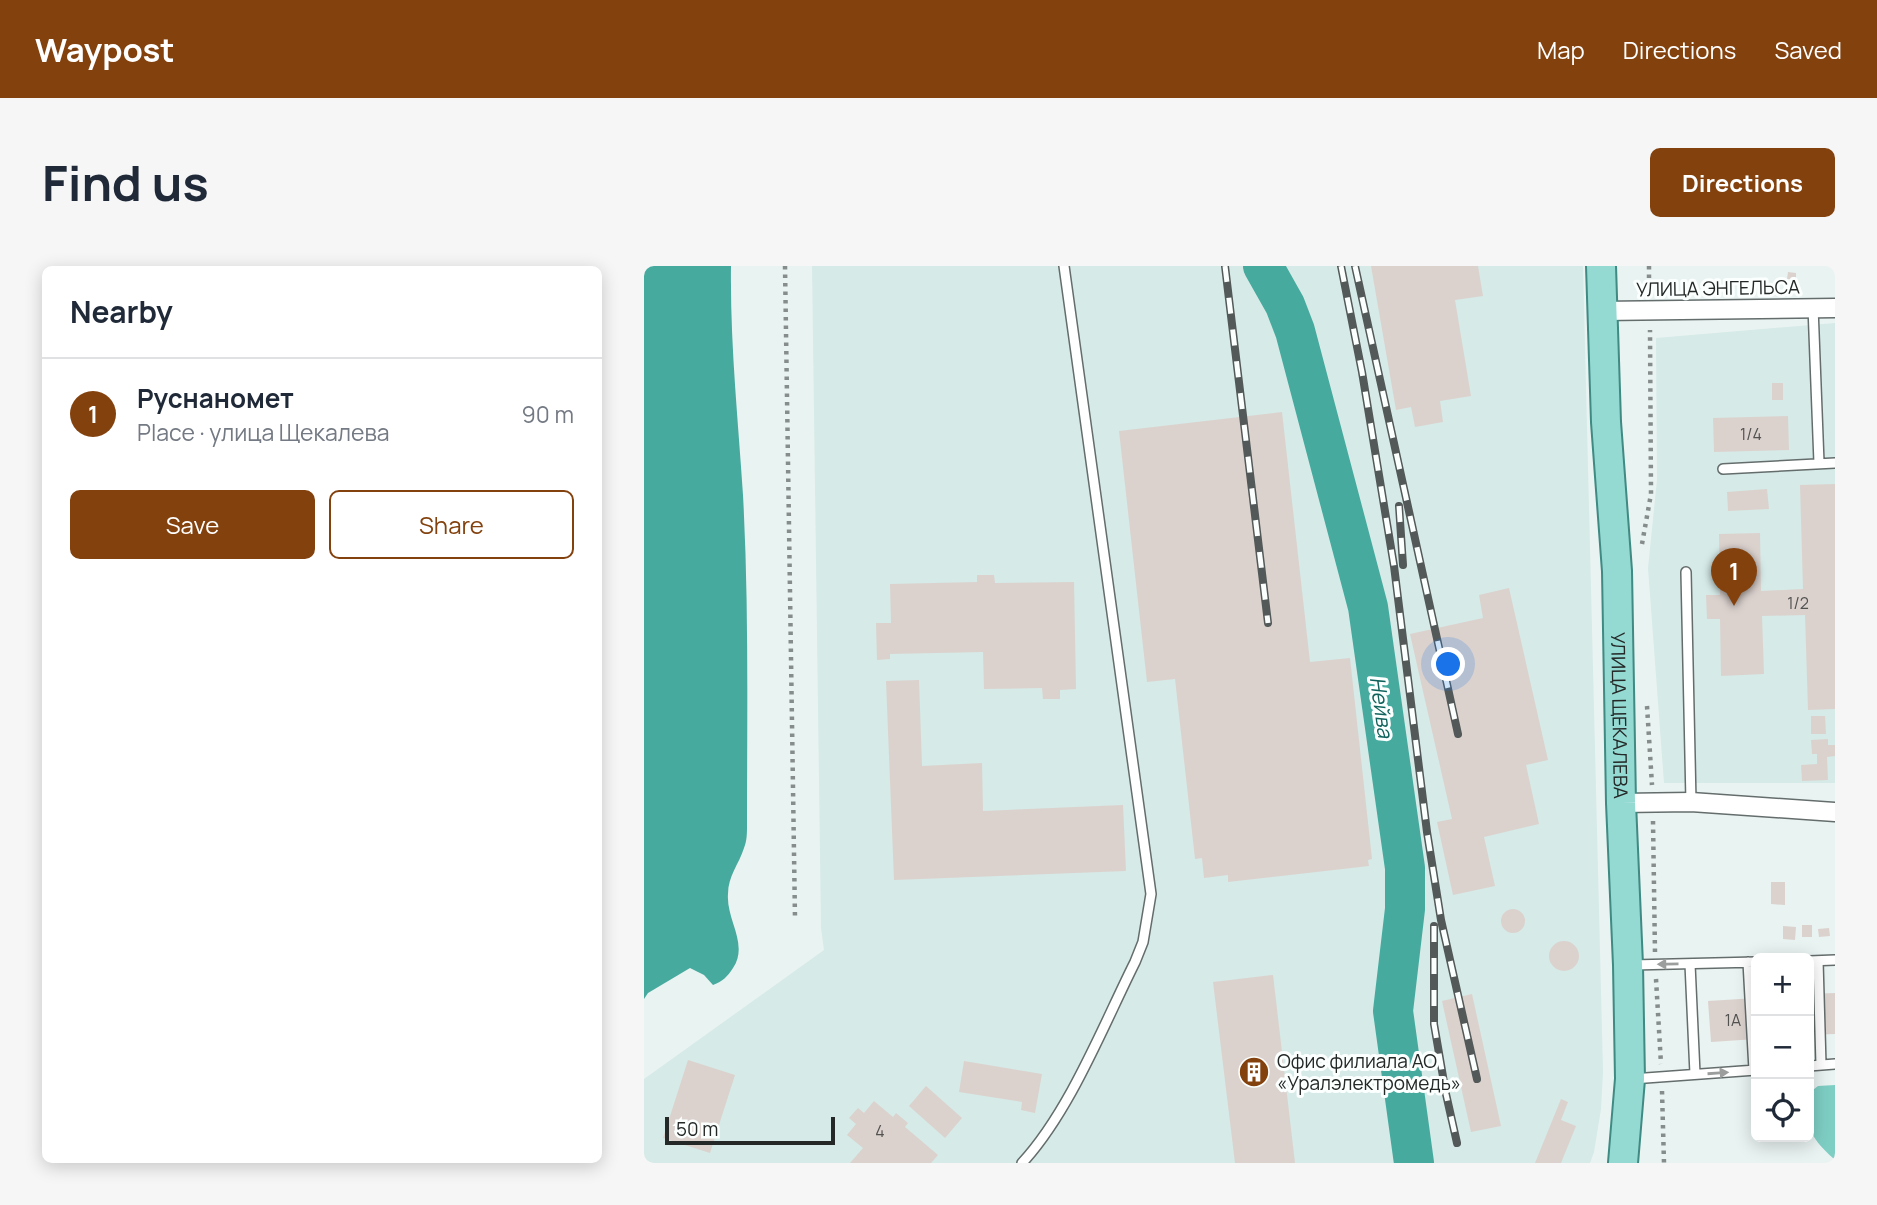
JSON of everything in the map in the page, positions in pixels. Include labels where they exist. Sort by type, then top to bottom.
[{"type":"main road","name":"УЛИЦА ЩЕКАЛЕВА","points":[[1601,266],[1606,422],[1617,571],[1621,803],[1642,965],[1630,1079],[1628,1161]]},
{"type":"street","name":"УЛИЦА ЭНГЕЛЬСА","points":[[1602,311],[1835,308]]},
{"type":"street","points":[[1621,803],[1690,802],[1835,812]]},
{"type":"lane","points":[[1022,1163],[1043,1137],[1069,1095],[1135,962],[1143,942],[1150,894],[1064,266]]},
{"type":"lane","points":[[1813,307],[1819,463]]},
{"type":"lane","points":[[1723,469],[1835,463]]},
{"type":"lane","points":[[1686,572],[1690,802]]},
{"type":"lane","points":[[1814,961],[1835,960]]},
{"type":"lane","points":[[1642,965],[1751,962]]},
{"type":"lane","points":[[1690,964],[1695,1074]]},
{"type":"lane","points":[[1814,974],[1821,1065]]},
{"type":"lane","points":[[1814,1066],[1835,1064]]},
{"type":"lane","points":[[1630,1079],[1751,1070]]},
{"type":"path","points":[[785,266],[795,918]]},
{"type":"path","points":[[1640,551],[1651,494],[1649,266]]},
{"type":"path","points":[[1646,693],[1653,803],[1642,965],[1661,1077],[1665,1123],[1664,1163]]},
{"type":"shaded area","points":[[644,266],[731,266],[733,352],[745,536],[747,837],[730,881],[728,894],[739,950],[733,968],[720,982],[713,985],[704,975],[690,968],[648,993],[644,999]]},
{"type":"shaded area","points":[[812,266],[1583,266],[1603,1072],[1601,1109],[1590,1163],[644,1163],[644,1079],[824,950],[821,928]]},
{"type":"shaded area","points":[[1835,323],[1835,783],[1664,783],[1648,568],[1657,480],[1656,338]]},
{"type":"shaded area","points":[[1835,1085],[1835,1163],[1832,1163],[1834,1159],[1814,1136],[1814,1089],[1818,1086]]},
{"type":"building","points":[[1371,266],[1478,266],[1483,296],[1455,300],[1471,396],[1440,401],[1443,422],[1415,427],[1411,407],[1396,410]]},
{"type":"building","points":[[1788,272],[1796,273],[1796,279],[1787,279]]},
{"type":"building","points":[[1772,383],[1783,383],[1783,400],[1772,400]]},
{"type":"building","points":[[1282,412],[1310,662],[1350,658],[1372,859],[1368,860],[1369,866],[1228,882],[1228,875],[1204,878],[1202,858],[1195,859],[1175,679],[1147,682],[1119,431]]},
{"type":"building","points":[[1788,416],[1789,450],[1714,452],[1713,418]]},
{"type":"building","points":[[1835,484],[1835,709],[1808,710],[1805,615],[1762,616],[1764,674],[1721,676],[1720,619],[1707,619],[1706,595],[1720,595],[1719,534],[1760,533],[1761,591],[1803,589],[1800,485]]},
{"type":"building","points":[[1767,489],[1769,509],[1728,511],[1727,492]]},
{"type":"building","points":[[977,575],[994,575],[995,583],[1074,582],[1076,689],[1060,690],[1060,699],[1043,699],[1042,688],[984,689],[983,652],[890,654],[890,659],[877,660],[876,623],[891,623],[890,584],[977,582]]},
{"type":"building","points":[[1509,588],[1548,760],[1526,765],[1539,824],[1484,837],[1495,886],[1453,895],[1437,822],[1452,819],[1410,634],[1483,618],[1479,595]]},
{"type":"building","points":[[919,680],[922,766],[982,763],[983,811],[1123,805],[1126,871],[894,880],[886,681]]},
{"type":"building","points":[[1811,716],[1825,716],[1826,734],[1811,734]]},
{"type":"building","points":[[1828,739],[1828,745],[1835,745],[1835,756],[1827,757],[1828,780],[1802,781],[1801,765],[1817,764],[1817,754],[1812,754],[1811,740]]},
{"type":"building","points":[[1771,882],[1785,882],[1785,905],[1771,904]]},
{"type":"building","points":[[1513,909],[1521,913],[1525,921],[1521,929],[1513,933],[1505,929],[1501,921],[1505,913]]},
{"type":"building","points":[[1802,925],[1812,925],[1812,937],[1802,937]]},
{"type":"building","points":[[1783,926],[1796,927],[1795,940],[1783,939]]},
{"type":"building","points":[[1829,928],[1830,936],[1819,937],[1818,929]]},
{"type":"building","points":[[1564,941],[1574,946],[1579,956],[1574,966],[1564,971],[1554,966],[1549,956],[1554,946]]},
{"type":"building","name":"Офис филиала АО «Уралэлектромедь»","points":[[1273,975],[1295,1163],[1235,1163],[1213,982]]},
{"type":"building","points":[[1835,993],[1835,1034],[1814,1035],[1814,994]]},
{"type":"building","points":[[1472,994],[1501,1126],[1471,1132],[1442,1001]]},
{"type":"building","points":[[1751,998],[1751,1039],[1711,1042],[1708,1001]]},
{"type":"building","points":[[688,1060],[735,1075],[710,1153],[663,1138]]},
{"type":"building","points":[[964,1061],[1042,1074],[1035,1113],[1021,1110],[1022,1102],[959,1092]]},
{"type":"building","points":[[926,1086],[962,1118],[945,1138],[909,1106]]},
{"type":"building","points":[[1561,1099],[1568,1102],[1561,1120],[1576,1126],[1561,1163],[1535,1163]]},
{"type":"building","points":[[874,1101],[893,1117],[896,1113],[908,1123],[905,1127],[938,1155],[931,1163],[850,1163],[863,1148],[847,1135],[856,1124],[849,1118],[858,1108],[864,1113]]},
{"type":"waterway","name":"Нейва","points":[[1263,266],[1285,305],[1295,331],[1368,607],[1405,868],[1405,909],[1393,1011],[1414,1163]]},
{"type":"railway","points":[[1225,266],[1268,623]]},
{"type":"railway","points":[[1341,266],[1362,372],[1394,566],[1427,832],[1441,920],[1477,1079]]},
{"type":"railway","points":[[1355,266],[1458,734]]},
{"type":"railway","points":[[1399,506],[1403,565]]},
{"type":"railway","points":[[1434,926],[1434,1024],[1457,1143]]},
{"type":"place","name":"Руснаномет","points":[[1734,606]]},
{"type":"place","name":"Офис филиала АО «Уралэлектромедь»","points":[[1254,1072]]}]
